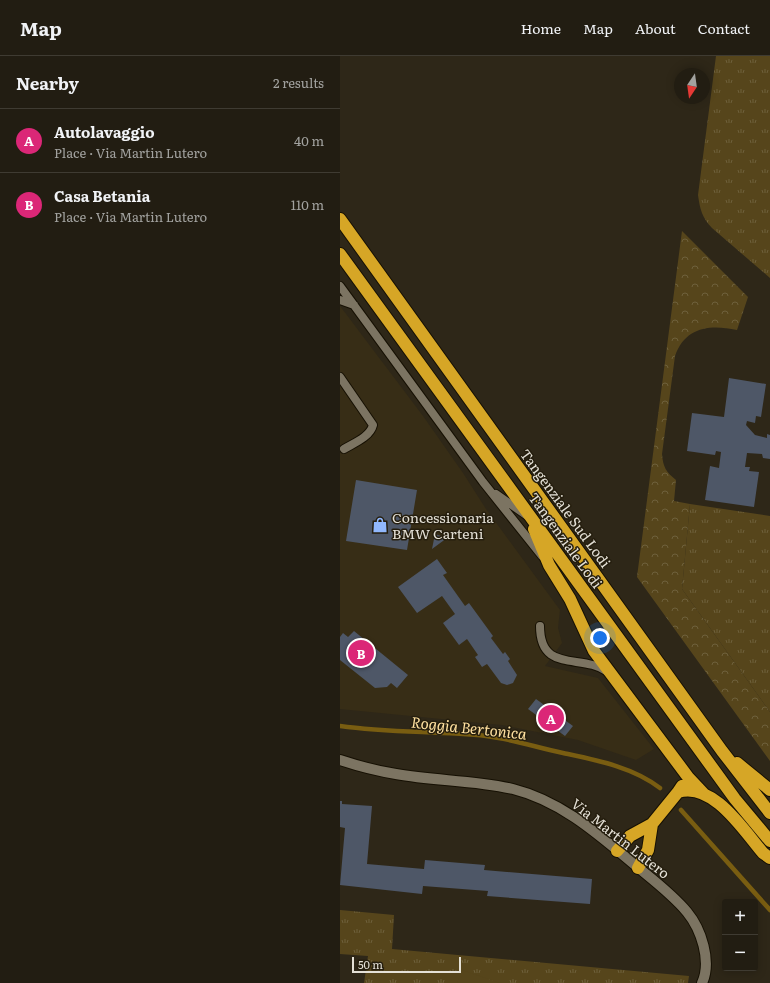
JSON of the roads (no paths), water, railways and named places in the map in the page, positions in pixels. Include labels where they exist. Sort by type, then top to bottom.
[{"type":"highway","name":"Tangenziale Sud Lodi","points":[[340,219],[722,751],[770,813]]},
{"type":"highway","name":"Tangenziale Lodi","points":[[340,254],[735,799],[770,841]]},
{"type":"highway","points":[[531,518],[539,543],[549,566],[570,598],[591,646],[678,765],[704,794]]},
{"type":"highway","points":[[722,751],[770,790]]},
{"type":"highway","points":[[617,850],[630,836],[652,824],[678,792],[683,780],[678,765]]},
{"type":"highway","points":[[678,792],[685,790],[704,794],[714,799],[727,811],[763,853],[770,858]]},
{"type":"highway","points":[[638,868],[648,850],[652,824]]},
{"type":"street","name":"Via Martin Lutero","points":[[340,760],[396,774],[513,789],[548,802],[564,810],[617,850],[676,900],[687,912],[695,925],[702,943],[705,961],[702,983]]},
{"type":"lane","points":[[340,286],[489,490],[549,566]]},
{"type":"lane","points":[[340,300],[354,305]]},
{"type":"lane","points":[[340,377],[373,425],[371,431],[344,448]]},
{"type":"lane","points":[[489,490],[531,518]]},
{"type":"lane","points":[[540,626],[541,643],[558,659],[596,666],[612,675]]},
{"type":"lane","points":[[582,664],[591,656],[591,646]]},
{"type":"waterway","name":"Roggia Bertonica","points":[[340,726],[377,730],[468,734],[505,739],[614,765],[638,775],[660,788]]},
{"type":"waterway","name":"Roggia Bertonica","points":[[681,810],[770,910]]},
{"type":"place","name":"Concessionaria BMW Carteni","points":[[380,525]]},
{"type":"place","name":"Casa Betania","points":[[361,653]]},
{"type":"place","name":"Autolavaggio","points":[[551,718]]}]
